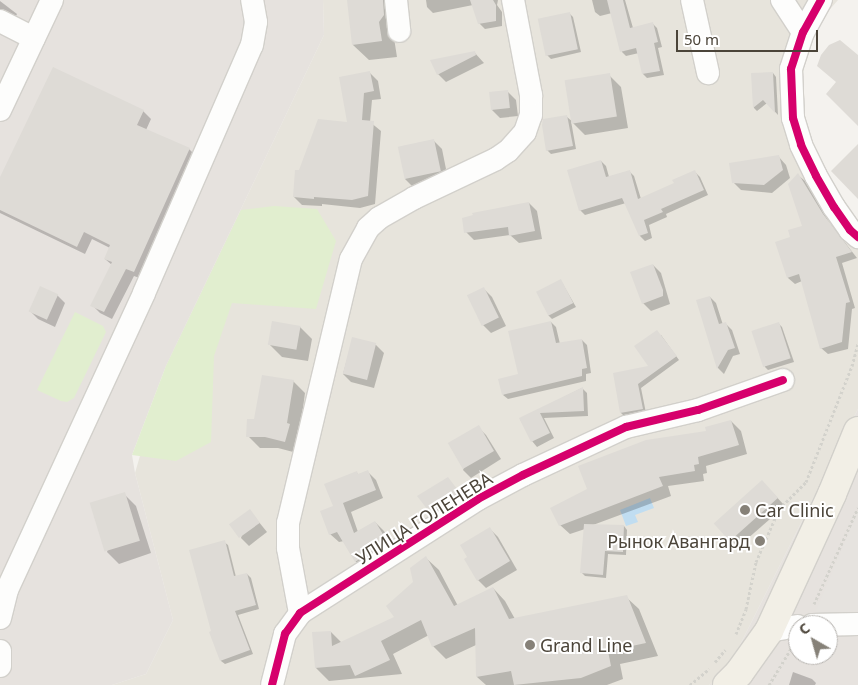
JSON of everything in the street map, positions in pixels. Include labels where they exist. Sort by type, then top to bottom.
[{"type":"main road","points":[[727,685],[739,673],[769,631],[832,494],[858,431]]},
{"type":"street","points":[[0,110],[52,0]]},
{"type":"street","points":[[0,618],[7,590],[144,293],[252,45],[256,22],[252,0]]},
{"type":"street","points":[[396,0],[399,31]]},
{"type":"street","points":[[300,613],[288,548],[288,523],[350,259],[368,228],[379,218],[414,198],[508,151],[525,132],[531,115],[532,95],[513,0]]},
{"type":"street","points":[[692,0],[708,73]]},
{"type":"street","points":[[782,0],[803,32]]},
{"type":"street","points":[[821,0],[803,32],[791,69],[793,118],[801,145],[816,176],[834,207],[850,230],[858,237]]},
{"type":"street","points":[[0,22],[34,38]]},
{"type":"street","name":"УЛИЦА ГОЛЕНЕВА","points":[[272,685],[285,634],[300,613],[478,499],[523,475],[626,427],[698,410],[783,380]]},
{"type":"street","points":[[838,621],[858,624]]},
{"type":"street","points":[[769,631],[788,633]]},
{"type":"street","points":[[0,651],[0,666]]},
{"type":"path","points":[[733,639],[740,627],[746,609],[756,562],[779,509],[806,482],[852,366],[858,344]]},
{"type":"path","points":[[813,615],[858,508]]},
{"type":"path","points":[[690,685],[710,668],[729,644]]},
{"type":"path","points":[[769,685],[788,650]]},
{"type":"shaded area","points":[[0,0],[323,0],[324,35],[166,366],[132,455],[173,620],[146,674],[112,685],[0,685]]},
{"type":"shaded area","points":[[323,0],[838,0],[806,37],[798,69],[803,144],[858,229],[858,409],[727,671],[709,685],[112,685],[146,674],[173,620],[135,473],[166,366],[324,35]]},
{"type":"shaded area","points":[[858,409],[858,685],[709,685],[727,671]]},
{"type":"shaded area","points":[[858,511],[858,611],[820,615],[816,611]]},
{"type":"green space","points":[[274,206],[317,209],[336,241],[316,309],[232,303],[214,356],[211,442],[176,461],[132,455],[166,366],[241,210]]},
{"type":"green space","points":[[75,312],[103,326],[106,332],[74,398],[67,402],[37,390]]},
{"type":"water","points":[[650,498],[654,508],[635,515],[638,522],[626,526],[620,510]]},
{"type":"building","points":[[347,0],[383,0],[384,15],[379,22],[382,41],[352,45]]},
{"type":"building","points":[[470,0],[493,0],[496,5],[496,21],[478,24]]},
{"type":"building","points":[[607,0],[623,0],[630,28],[653,22],[658,42],[654,43],[660,71],[642,74],[636,48],[620,52]]},
{"type":"building","points":[[570,12],[578,49],[546,56],[538,19]]},
{"type":"building","points":[[840,40],[858,55],[858,126],[826,94],[836,82],[817,66],[821,55],[829,45]]},
{"type":"building","points":[[475,51],[476,55],[437,75],[430,60]]},
{"type":"building","points":[[53,67],[144,110],[137,125],[190,148],[134,272],[126,269],[104,312],[90,306],[112,262],[104,259],[110,245],[84,232],[77,247],[0,210],[0,177]]},
{"type":"building","points":[[370,71],[374,91],[364,93],[362,120],[374,121],[368,196],[352,200],[293,197],[295,170],[299,170],[318,119],[347,122],[339,77]]},
{"type":"building","points":[[773,72],[775,113],[763,100],[753,108],[751,73]]},
{"type":"building","points":[[610,73],[617,116],[571,124],[565,80]]},
{"type":"building","points":[[508,90],[510,108],[491,110],[489,92]]},
{"type":"building","points":[[567,115],[573,146],[546,151],[542,125],[543,119]]},
{"type":"building","points":[[434,139],[441,171],[405,179],[398,147]]},
{"type":"building","points":[[858,144],[858,199],[831,171]]},
{"type":"building","points":[[779,155],[783,170],[764,185],[732,183],[729,163]]},
{"type":"building","points":[[601,160],[606,177],[630,170],[638,199],[674,183],[672,180],[695,170],[704,190],[661,209],[663,212],[644,220],[648,233],[639,236],[622,198],[579,211],[567,170]]},
{"type":"building","points":[[798,173],[823,214],[852,252],[836,257],[850,302],[846,303],[842,342],[820,349],[799,274],[787,278],[775,242],[790,237],[788,230],[802,226],[788,184]]},
{"type":"building","points":[[529,202],[535,231],[509,236],[508,227],[464,233],[462,218],[473,215],[472,213]]},
{"type":"building","points":[[653,264],[663,290],[663,296],[642,304],[630,272]]},
{"type":"building","points":[[561,279],[573,303],[548,316],[536,292]]},
{"type":"building","points":[[40,286],[58,294],[47,320],[29,312]]},
{"type":"building","points":[[484,287],[499,318],[482,326],[467,295]]},
{"type":"building","points":[[710,296],[719,324],[726,322],[735,348],[728,350],[717,369],[696,300]]},
{"type":"building","points":[[272,321],[301,326],[296,350],[268,345]]},
{"type":"building","points":[[551,321],[556,343],[582,339],[587,368],[582,369],[582,376],[502,395],[498,379],[518,374],[508,331]]},
{"type":"building","points":[[779,322],[791,358],[763,367],[751,331]]},
{"type":"building","points":[[657,330],[677,356],[638,384],[643,409],[620,413],[613,373],[648,366],[634,346]]},
{"type":"building","points":[[352,337],[376,343],[367,380],[343,374]]},
{"type":"building","points":[[262,375],[294,380],[287,423],[290,424],[285,442],[265,437],[246,437],[247,419],[254,419]]},
{"type":"building","points":[[583,387],[584,411],[540,413],[550,433],[531,442],[519,418]]},
{"type":"building","points":[[731,420],[739,445],[698,457],[699,464],[694,465],[695,471],[659,477],[663,486],[559,526],[550,508],[587,489],[578,466],[646,440],[706,431],[705,427]]},
{"type":"building","points":[[479,425],[494,451],[463,469],[448,443]]},
{"type":"building","points":[[368,470],[376,490],[343,503],[354,533],[375,521],[387,541],[355,562],[337,532],[329,535],[320,511],[333,506],[324,484],[357,471],[358,474]]},
{"type":"building","points":[[448,477],[460,493],[431,514],[417,496]]},
{"type":"building","name":"Car Clinic","points":[[762,480],[778,498],[730,541],[714,523]]},
{"type":"building","points":[[125,492],[140,541],[105,552],[90,503]]},
{"type":"building","points":[[250,509],[260,523],[239,538],[229,524]]},
{"type":"building","points":[[584,524],[624,525],[623,552],[605,551],[603,575],[580,573]]},
{"type":"building","points":[[490,527],[510,561],[477,581],[464,559],[467,557],[460,545]]},
{"type":"building","points":[[225,540],[234,576],[247,573],[256,605],[235,611],[250,650],[220,661],[209,632],[211,631],[189,550]]},
{"type":"building","points":[[426,556],[454,606],[493,587],[509,619],[627,595],[646,643],[608,651],[611,666],[581,678],[514,685],[511,671],[476,677],[475,628],[432,647],[421,620],[381,641],[390,660],[355,676],[350,665],[315,668],[312,632],[331,631],[332,646],[394,617],[386,606],[413,582],[410,568]]},
{"type":"cycle path","points":[[821,0],[803,32],[791,69],[793,118],[801,145],[816,176],[834,207],[850,230],[858,237]]},
{"type":"cycle path","points":[[272,685],[285,634],[300,613],[478,499],[523,475],[626,427],[698,410],[783,380]]},
{"type":"place","name":"Car Clinic","points":[[745,510]]},
{"type":"place","name":"Рынок Авангард","points":[[760,541]]},
{"type":"place","name":"Grand Line","points":[[530,645]]}]
